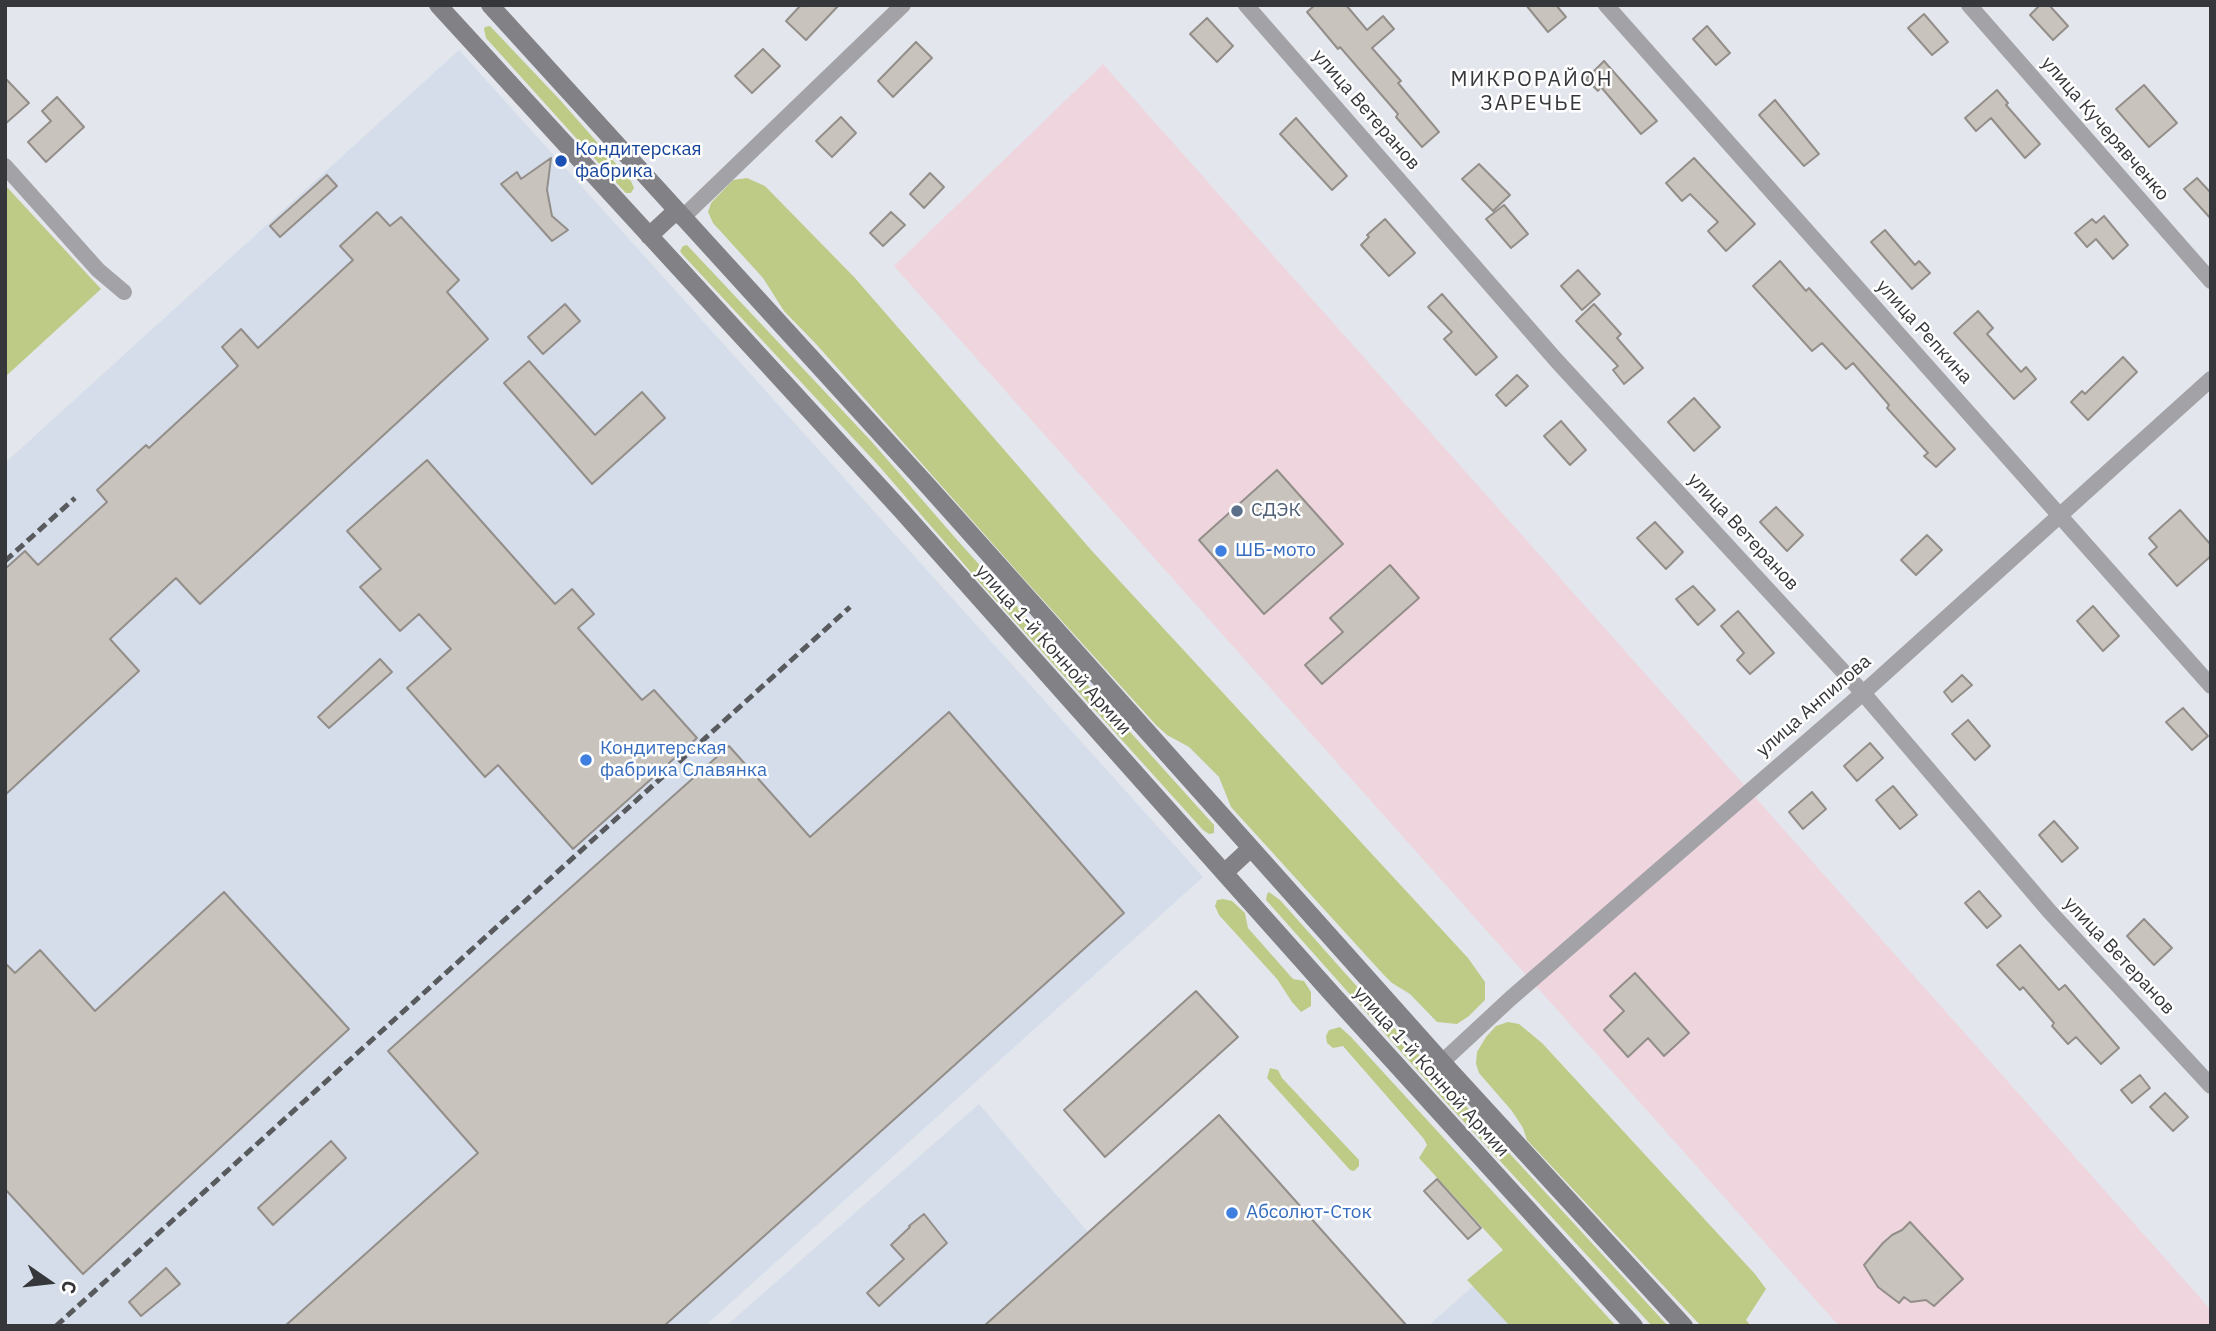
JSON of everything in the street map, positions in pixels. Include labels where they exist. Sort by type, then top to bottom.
[{"type":"main road","name":"улица 1-й Конной Армии","points":[[490,5],[928,486],[1442,1062],[1684,1326]]},
{"type":"main road","name":"улица 1-й Конной Армии","points":[[446,8],[1634,1326]]},
{"type":"main road","points":[[649,236],[679,215]]},
{"type":"main road","points":[[1224,873],[1251,848]]},
{"type":"street","points":[[679,215],[903,5]]},
{"type":"street","name":"улица Ветеранов","points":[[1246,5],[1556,360],[1863,692],[2050,912],[2211,1086]]},
{"type":"street","name":"улица Репкина","points":[[1606,5],[2211,686]]},
{"type":"street","name":"улица Кучерявченко","points":[[1969,5],[2211,281]]},
{"type":"street","points":[[5,166],[98,270],[124,292]]},
{"type":"street","name":"улица Анпилова","points":[[1442,1062],[1511,998],[1863,692],[2211,379]]},
{"type":"shaded area","points":[[459,50],[1203,877],[705,1326],[5,1326],[5,463]]},
{"type":"shaded area","points":[[1103,64],[2211,1310],[2211,1326],[1839,1326],[894,266]]},
{"type":"shaded area","points":[[979,1104],[1168,1326],[726,1326]]},
{"type":"shaded area","points":[[1498,1264],[1555,1326],[1428,1326]]},
{"type":"green space","points":[[490,26],[631,181],[634,188],[631,193],[626,193],[621,188],[486,38],[484,29]]},
{"type":"green space","points":[[747,178],[765,186],[855,278],[1092,551],[1468,958],[1485,982],[1485,1000],[1469,1016],[1457,1024],[1437,1022],[1410,994],[1382,973],[1231,807],[1219,777],[1189,747],[1167,735],[1156,725],[784,311],[763,278],[713,223],[708,212],[711,203],[733,180]]},
{"type":"green space","points":[[5,185],[101,289],[5,377]]},
{"type":"green space","points":[[687,245],[872,442],[1214,825],[1214,833],[1209,834],[1203,830],[982,585],[878,465],[682,254],[680,251]]},
{"type":"green space","points":[[1269,892],[1280,900],[1668,1326],[1652,1326],[1443,1099],[1266,900]]},
{"type":"green space","points":[[1217,900],[1232,901],[1245,913],[1248,928],[1293,979],[1304,981],[1311,992],[1311,1006],[1301,1012],[1277,979],[1219,915],[1215,906]]},
{"type":"green space","points":[[1508,1022],[1519,1024],[1542,1043],[1755,1274],[1766,1289],[1746,1320],[1751,1326],[1701,1326],[1527,1140],[1512,1111],[1479,1073],[1476,1064],[1477,1052],[1486,1037],[1496,1026]]},
{"type":"green space","points":[[1340,1027],[1616,1326],[1510,1326],[1467,1280],[1503,1250],[1419,1158],[1427,1145],[1424,1139],[1343,1046],[1333,1048],[1327,1043],[1329,1030]]},
{"type":"green space","points":[[1270,1068],[1278,1070],[1282,1078],[1359,1160],[1359,1166],[1354,1171],[1350,1170],[1267,1078]]},
{"type":"building","points":[[801,5],[839,5],[806,40],[786,21]]},
{"type":"building","points":[[1315,5],[1346,5],[1367,30],[1383,16],[1394,29],[1372,48],[1439,132],[1422,147],[1396,117],[1398,114],[1307,12]]},
{"type":"building","points":[[1526,5],[1556,5],[1566,17],[1548,32]]},
{"type":"building","points":[[2040,5],[2049,5],[2068,26],[2053,40],[2030,15]]},
{"type":"building","points":[[1924,14],[1948,42],[1932,55],[1908,28]]},
{"type":"building","points":[[1207,18],[1233,46],[1217,62],[1190,34]]},
{"type":"building","points":[[1707,26],[1730,53],[1716,65],[1693,39]]},
{"type":"building","points":[[916,42],[932,58],[893,97],[878,81]]},
{"type":"building","points":[[763,49],[780,66],[752,93],[735,76]]},
{"type":"building","points":[[1604,61],[1657,121],[1641,134],[1601,87],[1598,91],[1586,79]]},
{"type":"building","points":[[5,78],[29,103],[5,124]]},
{"type":"building","points":[[2144,85],[2177,123],[2149,147],[2116,109]]},
{"type":"building","points":[[1997,90],[2008,103],[2006,105],[2040,144],[2025,158],[1991,118],[1976,131],[1965,118]]},
{"type":"building","points":[[57,97],[84,127],[46,162],[28,142],[51,121],[42,111]]},
{"type":"building","points":[[1775,100],[1819,154],[1804,166],[1759,115]]},
{"type":"building","points":[[841,117],[856,133],[832,157],[816,141]]},
{"type":"building","points":[[1296,118],[1347,176],[1332,190],[1280,134]]},
{"type":"building","points":[[551,158],[547,190],[552,216],[568,230],[552,241],[501,184],[517,172],[521,179]]},
{"type":"building","points":[[1694,158],[1755,224],[1726,251],[1708,231],[1718,222],[1690,194],[1682,201],[1666,183]]},
{"type":"building","points":[[1479,164],[1510,195],[1493,211],[1462,179]]},
{"type":"building","points":[[930,173],[944,187],[924,208],[910,194]]},
{"type":"building","points":[[327,175],[337,186],[280,237],[270,226]]},
{"type":"building","points":[[2197,178],[2211,193],[2211,219],[2184,189]]},
{"type":"building","points":[[1504,205],[1528,234],[1511,248],[1486,219]]},
{"type":"building","points":[[377,212],[390,226],[401,217],[459,280],[447,292],[488,339],[200,604],[176,578],[110,639],[139,671],[5,795],[5,569],[25,551],[38,565],[107,502],[97,490],[146,445],[149,448],[238,366],[222,347],[241,329],[258,348],[353,260],[340,246]]},
{"type":"building","points":[[891,212],[905,225],[883,246],[870,233]]},
{"type":"building","points":[[2104,216],[2128,245],[2113,259],[2096,239],[2087,247],[2075,233],[2092,219],[2096,223]]},
{"type":"building","points":[[1385,219],[1415,253],[1389,276],[1361,245],[1369,237],[1367,235]]},
{"type":"building","points":[[1885,230],[1915,265],[1919,261],[1930,273],[1912,289],[1871,242]]},
{"type":"building","points":[[1780,261],[1806,291],[1809,288],[1955,449],[1936,467],[1924,456],[1928,453],[1887,408],[1889,405],[1853,363],[1846,369],[1822,343],[1812,351],[1753,286]]},
{"type":"building","points":[[1578,270],[1600,294],[1582,310],[1561,286]]},
{"type":"building","points":[[1442,294],[1497,357],[1476,375],[1444,339],[1452,332],[1428,307]]},
{"type":"building","points":[[565,304],[580,321],[543,354],[528,337]]},
{"type":"building","points":[[1594,304],[1621,334],[1617,338],[1643,368],[1624,384],[1613,370],[1618,366],[1576,321]]},
{"type":"building","points":[[1978,311],[1993,328],[1987,334],[2021,372],[2026,367],[2036,379],[2014,399],[1954,333]]},
{"type":"building","points":[[2123,357],[2137,372],[2088,420],[2071,402],[2082,391],[2085,394]]},
{"type":"building","points":[[529,361],[595,435],[642,392],[665,418],[592,484],[504,383]]},
{"type":"building","points":[[1517,375],[1528,386],[1506,406],[1496,395]]},
{"type":"building","points":[[1694,398],[1720,427],[1694,451],[1668,422]]},
{"type":"building","points":[[1561,421],[1586,450],[1570,465],[1544,436]]},
{"type":"building","points":[[427,460],[555,604],[572,589],[594,614],[578,628],[642,700],[654,690],[697,738],[573,849],[498,765],[485,777],[407,688],[451,649],[419,614],[400,631],[360,587],[381,569],[347,531]]},
{"type":"building","points":[[1277,470],[1343,544],[1264,614],[1199,540]]},
{"type":"building","points":[[1776,507],[1803,535],[1787,551],[1760,522]]},
{"type":"building","points":[[2180,510],[2211,545],[2211,556],[2177,586],[2149,554],[2157,547],[2149,538]]},
{"type":"building","points":[[1655,522],[1683,552],[1666,569],[1637,538]]},
{"type":"building","points":[[1927,535],[1942,550],[1916,575],[1901,560]]},
{"type":"building","points":[[1390,565],[1419,598],[1322,684],[1305,665],[1343,632],[1330,618]]},
{"type":"building","points":[[1693,586],[1715,610],[1698,625],[1676,599]]},
{"type":"building","points":[[2093,606],[2119,636],[2103,651],[2077,621]]},
{"type":"building","points":[[1738,611],[1774,653],[1750,674],[1737,660],[1744,653],[1721,626]]},
{"type":"building","points":[[380,659],[392,672],[329,728],[318,717]]},
{"type":"building","points":[[1962,675],[1972,685],[1952,702],[1944,692]]},
{"type":"building","points":[[2183,708],[2208,736],[2192,750],[2166,722]]},
{"type":"building","points":[[949,712],[1124,913],[664,1326],[285,1326],[478,1153],[388,1051],[729,746],[810,837]]},
{"type":"building","points":[[1968,720],[1990,746],[1975,760],[1952,734]]},
{"type":"building","points":[[1870,743],[1883,758],[1857,781],[1844,766]]},
{"type":"building","points":[[1893,786],[1917,815],[1900,829],[1876,800]]},
{"type":"building","points":[[1812,792],[1826,809],[1803,829],[1789,812]]},
{"type":"building","points":[[2054,821],[2078,848],[2062,862],[2039,835]]},
{"type":"building","points":[[1979,891],[2001,916],[1987,928],[1965,903]]},
{"type":"building","points":[[224,892],[349,1029],[83,1274],[5,1189],[5,963],[15,973],[40,950],[95,1011]]},
{"type":"building","points":[[2144,919],[2172,948],[2154,965],[2127,936]]},
{"type":"building","points":[[2020,945],[2059,990],[2065,985],[2119,1048],[2101,1064],[2076,1037],[2068,1044],[2023,987],[2020,990],[1997,965]]},
{"type":"building","points":[[1635,973],[1689,1033],[1664,1056],[1648,1038],[1628,1057],[1604,1030],[1624,1011],[1610,996]]},
{"type":"building","points":[[1196,991],[1238,1037],[1105,1157],[1064,1110]]},
{"type":"building","points":[[2140,1075],[2150,1088],[2132,1103],[2121,1090]]},
{"type":"building","points":[[2165,1093],[2188,1117],[2173,1131],[2150,1107]]},
{"type":"building","points":[[1219,1115],[1407,1326],[984,1326]]},
{"type":"building","points":[[331,1141],[346,1158],[273,1225],[258,1208]]},
{"type":"building","points":[[1437,1179],[1481,1228],[1468,1239],[1424,1191]]},
{"type":"building","points":[[924,1214],[947,1243],[879,1306],[867,1293],[904,1259],[891,1245]]},
{"type":"building","points":[[1910,1222],[1963,1279],[1934,1306],[1926,1300],[1911,1302],[1904,1297],[1899,1303],[1878,1287],[1864,1265],[1883,1243]]},
{"type":"building","points":[[166,1268],[180,1284],[141,1316],[129,1302]]},
{"type":"railway","points":[[5,561],[75,498]]},
{"type":"railway","points":[[56,1326],[850,607]]},
{"type":"place","name":"Кондитерская фабрика","points":[[561,161]]},
{"type":"place","name":"СДЭК","points":[[1237,511]]},
{"type":"place","name":"ШБ-мото","points":[[1221,551]]},
{"type":"place","name":"Кондитерская фабрика Славянка","points":[[586,760]]},
{"type":"place","name":"Абсолют-Сток","points":[[1232,1213]]},
{"type":"district","name":"МИКРОРАЙОН ЗАРЕЧЬЕ","points":[[1532,92]]}]
